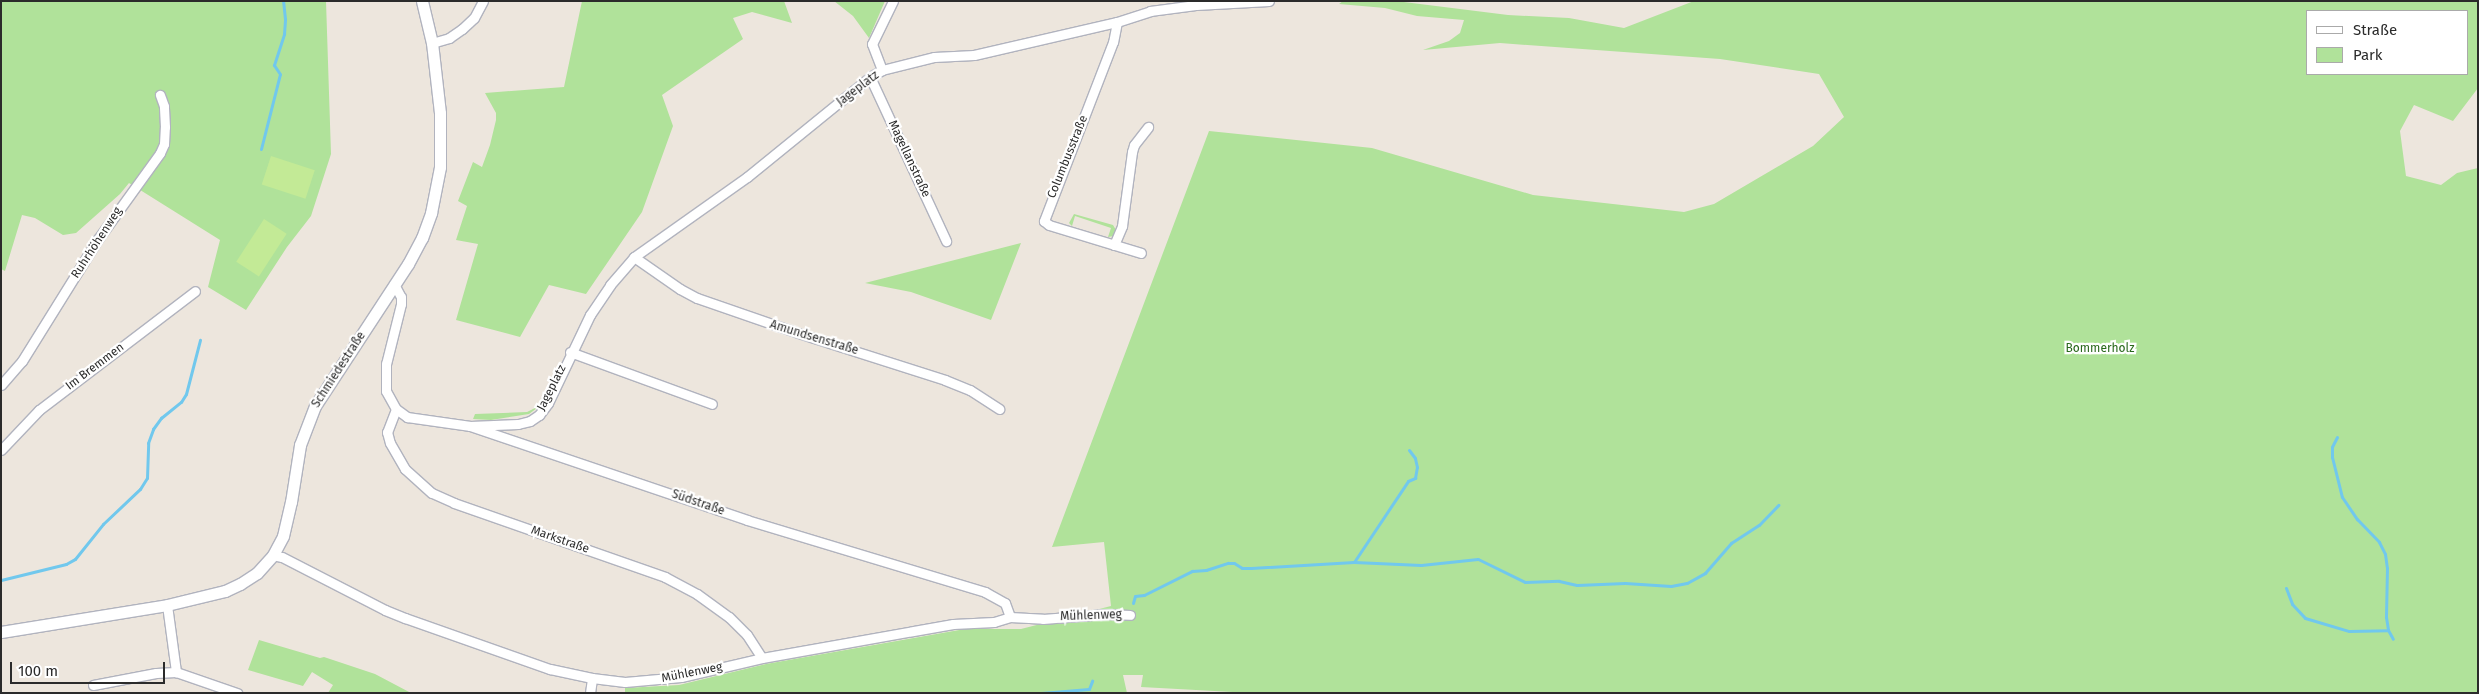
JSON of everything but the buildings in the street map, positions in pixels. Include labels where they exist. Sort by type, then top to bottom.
[{"type":"main road","name":"Schmiedestraße","points":[[1,632],[167,605],[240,584],[257,573],[274,555],[283,536],[291,502],[300,445],[310,416],[320,396],[417,248],[428,225],[437,191],[441,154],[440,113],[432,43],[422,1]]},
{"type":"street","points":[[432,43],[441,42],[462,29],[474,18],[483,1]]},
{"type":"street","points":[[882,70],[872,44],[893,1]]},
{"type":"street","name":"Jageplatz","points":[[470,426],[518,424],[536,417],[548,402],[570,352],[601,299],[634,257],[747,177],[870,77],[882,70],[934,58],[974,55],[1117,22],[1150,11],[1196,5],[1268,1]]},
{"type":"street","name":"Columbusstraße","points":[[1117,22],[1113,42],[1044,221],[1114,245],[1141,252]]},
{"type":"street","name":"Magellanstraße","points":[[870,77],[946,241]]},
{"type":"street","name":"Ruhrhöhenweg","points":[[1,385],[22,361],[98,239],[160,153],[164,144],[165,127],[164,106],[160,95]]},
{"type":"street","points":[[1114,245],[1122,226],[1134,144],[1148,127]]},
{"type":"street","name":"Amundsenstraße","points":[[634,257],[680,289],[697,298],[798,333],[945,380],[970,390],[999,409]]},
{"type":"street","points":[[394,284],[401,297],[401,304],[386,364],[386,391],[396,408]]},
{"type":"street","name":"Im Bremmen","points":[[1,450],[39,410],[195,291]]},
{"type":"street","name":"Jageplatz","points":[[570,352],[712,404]]},
{"type":"street","name":"Südstraße","points":[[396,408],[407,417],[470,426],[747,520],[985,592],[1005,603],[1010,618]]},
{"type":"street","name":"Markstraße","points":[[396,408],[387,432],[390,443],[405,468],[432,493],[454,503],[665,577],[697,594],[729,617],[746,635],[762,658]]},
{"type":"street","name":"Mühlenweg","points":[[274,555],[282,557],[403,617],[550,669],[592,678],[625,682],[672,678],[762,658],[953,624],[994,622],[1010,618],[1043,619],[1105,614],[1130,615]]},
{"type":"street","points":[[167,605],[176,672]]},
{"type":"street","points":[[93,685],[156,673],[176,672],[237,693]]},
{"type":"street","points":[[590,693],[592,678]]},
{"type":"green space","points":[[1,1],[326,1],[331,154],[311,216],[287,247],[246,310],[208,287],[220,240],[129,183],[120,194],[76,233],[63,235],[35,218],[22,215],[5,271],[1,269]]},
{"type":"green space","points":[[582,1],[784,1],[792,23],[752,12],[733,18],[743,39],[662,95],[673,126],[642,212],[586,294],[549,285],[520,337],[456,320],[478,244],[456,240],[467,206],[458,201],[473,162],[482,167],[496,120],[496,113],[485,93],[564,87]]},
{"type":"green space","points":[[834,1],[885,1],[869,38],[853,16]]},
{"type":"green space","name":"Bommerholz","points":[[1343,1],[1396,1],[1508,15],[1569,18],[1624,28],[1694,1],[2478,1],[2478,88],[2453,121],[2414,105],[2400,131],[2406,176],[2441,185],[2457,173],[2478,168],[2478,693],[1251,693],[1141,687],[1143,675],[1123,675],[1127,693],[625,693],[625,688],[679,685],[766,664],[965,629],[1021,629],[1111,606],[1104,542],[1052,547],[1209,131],[1372,148],[1533,195],[1684,212],[1714,204],[1813,146],[1844,117],[1819,74],[1720,59],[1500,43],[1423,50],[1449,41],[1460,33],[1464,20],[1417,16],[1385,8],[1339,4]]},
{"type":"green space","points":[[271,156],[315,170],[305,199],[262,185]]},
{"type":"green space","points":[[1074,214],[1113,225],[1116,230],[1114,236],[1108,237],[1111,228],[1075,216],[1072,226],[1069,223]]},
{"type":"green space","points":[[264,219],[287,234],[259,276],[236,262]]},
{"type":"green space","points":[[1021,243],[991,320],[911,292],[865,283]]},
{"type":"green space","points":[[546,391],[548,392],[541,405],[529,414],[491,420],[473,419],[475,414],[527,412],[537,407]]},
{"type":"green space","points":[[259,640],[320,658],[324,657],[375,674],[411,693],[328,693],[333,685],[312,672],[303,686],[248,670]]},
{"type":"waterway","points":[[261,149],[280,74],[274,65],[284,34],[283,1]]},
{"type":"waterway","points":[[1,580],[66,564],[75,559],[103,524],[140,489],[147,478],[148,443],[153,429],[161,418],[181,402],[186,394],[200,340]]},
{"type":"waterway","points":[[2337,437],[2332,447],[2332,457],[2342,497],[2357,519],[2379,542],[2385,554],[2387,568],[2386,617],[2388,630],[2393,639]]},
{"type":"waterway","points":[[1354,562],[1408,481],[1415,478],[1417,467],[1415,458],[1409,450]]},
{"type":"waterway","points":[[1133,603],[1135,596],[1144,595],[1192,571],[1206,570],[1228,563],[1234,563],[1242,568],[1251,568],[1354,562],[1421,565],[1478,559],[1525,582],[1559,581],[1577,585],[1625,583],[1671,586],[1687,583],[1705,573],[1731,543],[1759,525],[1778,505]]},
{"type":"waterway","points":[[2286,588],[2292,604],[2305,618],[2349,631],[2388,630]]},
{"type":"waterway","points":[[1041,693],[1089,689],[1092,681]]}]
